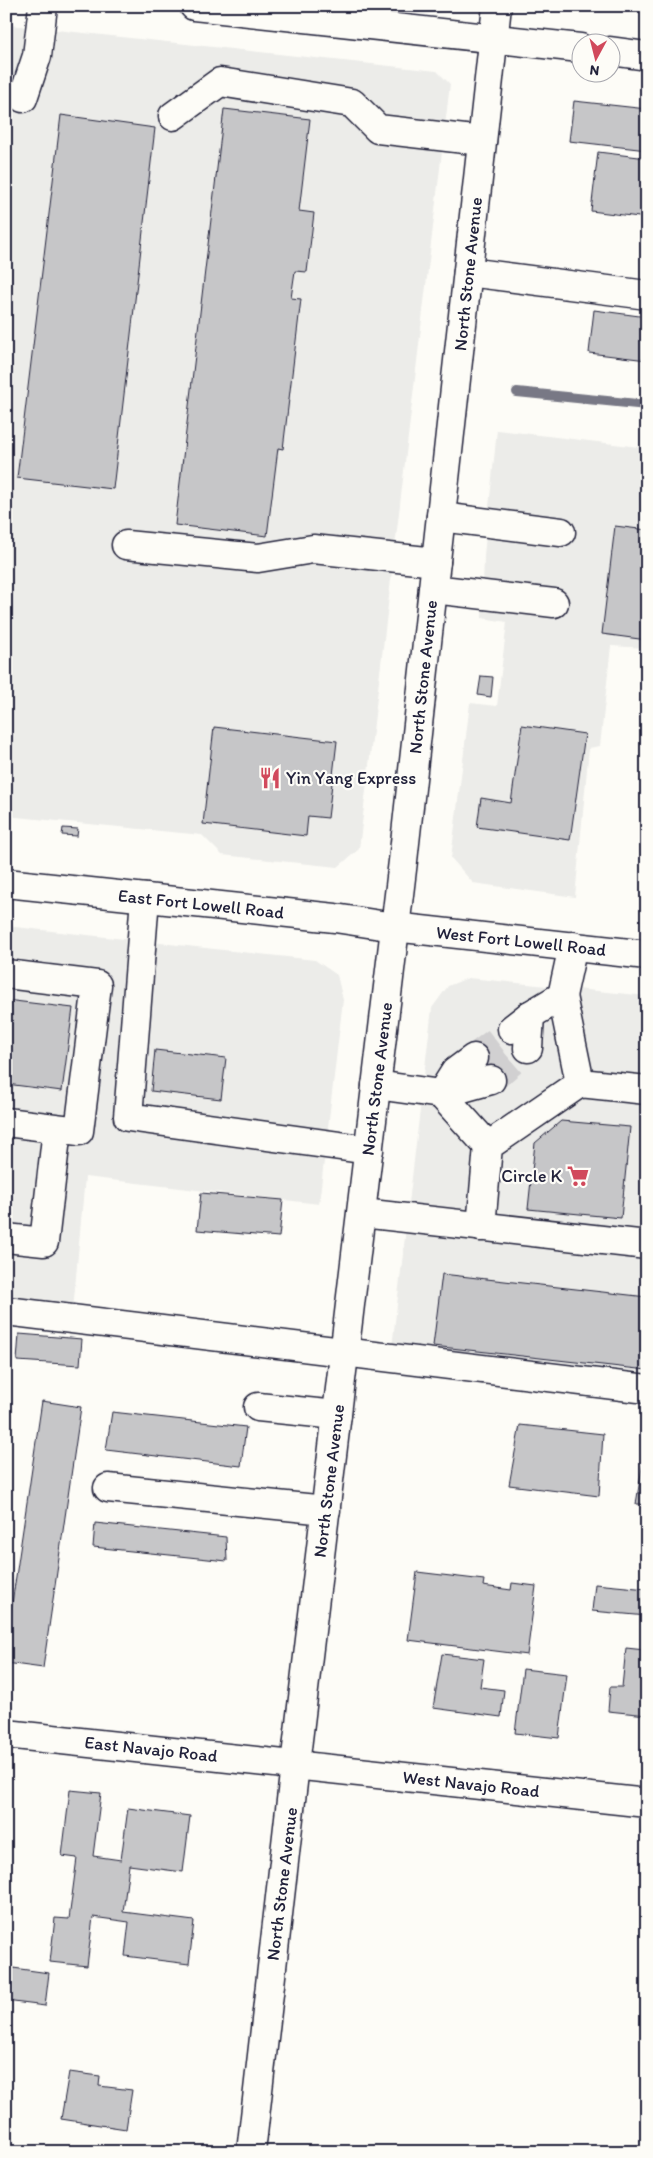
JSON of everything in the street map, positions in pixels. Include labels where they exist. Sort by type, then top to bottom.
[{"type":"main road","points":[[23,98],[37,56],[43,6]]},
{"type":"main road","points":[[194,6],[570,47]]},
{"type":"main road","name":"North Stone Avenue","points":[[251,2152],[295,1765],[362,1213],[497,6]]},
{"type":"main road","points":[[620,52],[647,56]]},
{"type":"main road","points":[[173,116],[220,82],[352,103],[378,129],[482,141]]},
{"type":"main road","points":[[468,272],[647,294]]},
{"type":"main road","points":[[441,517],[561,532]]},
{"type":"main road","points":[[126,544],[258,558],[313,549],[436,562]]},
{"type":"main road","points":[[433,589],[554,603]]},
{"type":"main road","name":"East Fort Lowell Road","points":[[6,882],[335,918],[394,927]]},
{"type":"main road","points":[[145,898],[128,1117],[369,1150]]},
{"type":"main road","name":"West Fort Lowell Road","points":[[394,927],[647,955]]},
{"type":"main road","points":[[573,946],[562,996],[580,1083]]},
{"type":"main road","points":[[6,974],[97,985],[80,1131],[6,1122]]},
{"type":"main road","points":[[524,1031],[562,996]]},
{"type":"main road","points":[[441,1094],[455,1072],[474,1058]]},
{"type":"main road","points":[[376,1085],[441,1094],[491,1080]]},
{"type":"main road","points":[[488,1146],[580,1083],[647,1090]]},
{"type":"main road","points":[[441,1094],[488,1146],[480,1227]]},
{"type":"main road","points":[[6,1238],[44,1242],[58,1129]]},
{"type":"main road","points":[[362,1213],[647,1245]]},
{"type":"main road","points":[[6,1311],[647,1389]]},
{"type":"main road","points":[[258,1407],[337,1415]]},
{"type":"main road","points":[[108,1488],[326,1510]]},
{"type":"main road","name":"East Navajo Road","points":[[6,1734],[295,1765]]},
{"type":"main road","name":"West Navajo Road","points":[[295,1765],[647,1802]]},
{"type":"shaded area","points":[[10,25],[437,71],[450,84],[359,849],[338,867],[222,855],[202,835],[6,816],[6,61]]},
{"type":"shaded area","points":[[497,430],[647,448],[647,648],[611,646],[600,746],[589,748],[575,897],[473,883],[451,858],[470,703],[497,706],[507,622],[482,618],[484,555]]},
{"type":"shaded area","points":[[6,926],[315,960],[337,975],[343,1000],[319,1204],[85,1177],[73,1310],[6,1302]]},
{"type":"shaded area","points":[[468,978],[647,996],[647,1377],[392,1347],[432,1008],[448,986]]},
{"type":"building","points":[[574,101],[647,109],[647,150],[569,141]]},
{"type":"building","points":[[224,109],[310,119],[299,211],[314,213],[307,272],[295,271],[291,298],[301,299],[283,449],[278,448],[267,536],[175,525]]},
{"type":"building","points":[[61,115],[155,128],[113,489],[17,478]]},
{"type":"building","points":[[598,152],[647,158],[647,218],[591,211]]},
{"type":"building","points":[[594,310],[647,317],[647,360],[589,353]]},
{"type":"building","points":[[615,526],[647,530],[647,640],[602,634]]},
{"type":"building","points":[[481,676],[493,677],[491,697],[478,695]]},
{"type":"building","points":[[522,725],[585,734],[570,840],[477,827],[481,798],[511,803]]},
{"type":"building","name":"Yin Yang Express","points":[[214,727],[337,741],[328,818],[308,816],[306,836],[203,824]]},
{"type":"building","points":[[63,828],[78,829],[77,836],[62,835]]},
{"type":"building","points":[[6,1000],[73,1008],[62,1091],[6,1084]]},
{"type":"building","points":[[155,1050],[226,1058],[221,1099],[151,1091]]},
{"type":"building","name":"Circle K","points":[[561,1121],[630,1127],[621,1218],[528,1209],[535,1143]]},
{"type":"building","points":[[201,1193],[283,1200],[279,1237],[197,1230]]},
{"type":"building","points":[[442,1274],[647,1297],[647,1370],[433,1346]]},
{"type":"building","points":[[19,1334],[82,1339],[80,1365],[17,1361]]},
{"type":"building","points":[[42,1401],[81,1407],[43,1668],[6,1663],[6,1644]]},
{"type":"building","points":[[112,1412],[246,1427],[241,1466],[106,1450]]},
{"type":"building","points":[[520,1425],[603,1434],[599,1496],[509,1485]]},
{"type":"building","points":[[647,1437],[647,1504],[636,1504]]},
{"type":"building","points":[[95,1523],[226,1537],[227,1561],[93,1547]]},
{"type":"building","points":[[417,1572],[484,1580],[483,1586],[511,1590],[512,1583],[536,1586],[527,1655],[408,1640]]},
{"type":"building","points":[[595,1584],[647,1589],[647,1616],[592,1611]]},
{"type":"building","points":[[645,1641],[647,1715],[608,1711],[610,1687],[622,1687],[626,1648],[645,1650]]},
{"type":"building","points":[[442,1654],[484,1659],[480,1687],[504,1690],[501,1717],[433,1708]]},
{"type":"building","points":[[523,1669],[567,1674],[559,1738],[515,1733]]},
{"type":"building","points":[[70,1790],[101,1793],[93,1856],[121,1860],[128,1808],[190,1816],[183,1872],[129,1865],[123,1912],[194,1921],[189,1964],[125,1956],[129,1922],[93,1917],[87,1966],[50,1962],[55,1918],[69,1919],[77,1858],[62,1856]]},
{"type":"building","points":[[6,1967],[49,1973],[45,2006],[6,2001]]},
{"type":"building","points":[[69,2072],[100,2076],[99,2086],[132,2090],[126,2129],[61,2119]]},
{"type":"waterway","points":[[517,392],[647,405]]},
{"type":"tunnel","points":[[474,1058],[512,1029]]},
{"type":"tunnel","points":[[491,1080],[528,1048]]},
{"type":"place","name":"Yin Yang Express","points":[[270,778]]},
{"type":"place","name":"Circle K","points":[[578,1176]]}]
